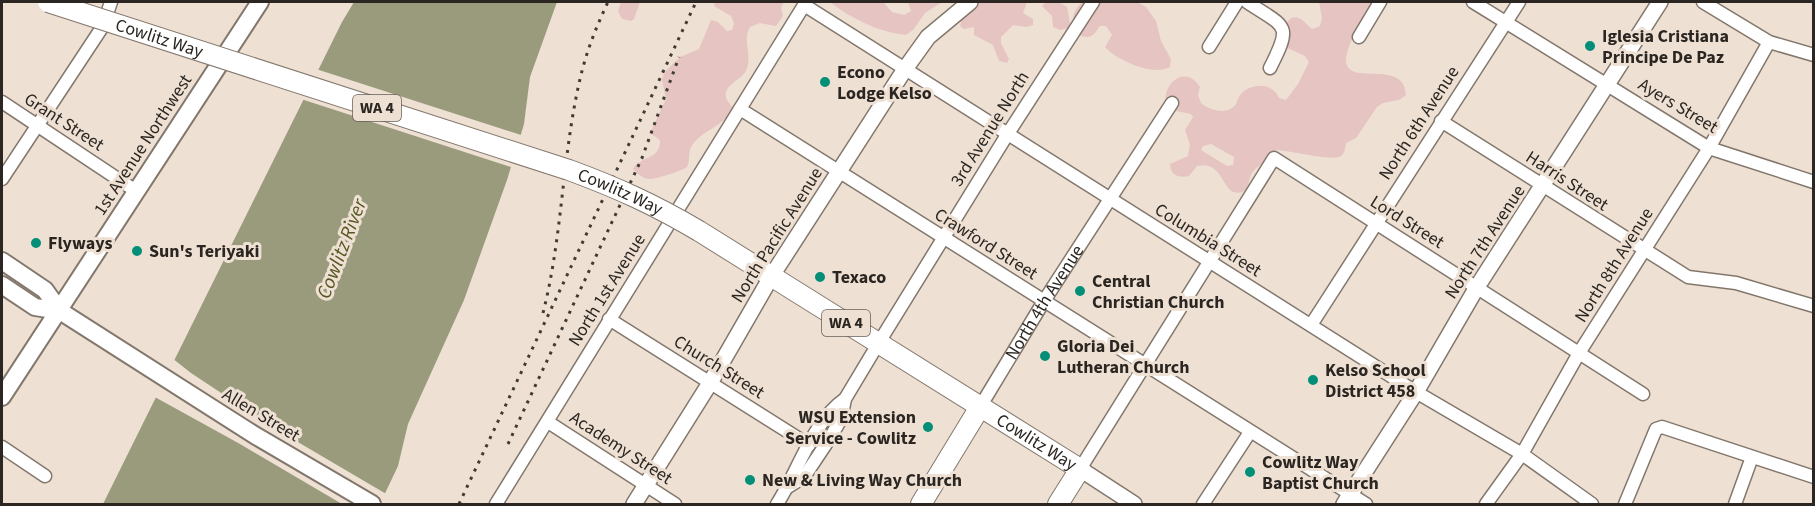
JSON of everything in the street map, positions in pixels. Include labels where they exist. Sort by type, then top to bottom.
[{"type":"main road","name":"Cowlitz Way","points":[[48,2],[570,170],[650,202],[1080,470]]},
{"type":"main road","name":"1st Avenue Northwest","points":[[2,397],[260,2]]},
{"type":"main road","points":[[2,261],[45,290],[60,311]]},
{"type":"main road","points":[[2,285],[35,308],[60,311]]},
{"type":"main road","name":"Allen Street","points":[[60,311],[256,436],[372,504]]},
{"type":"main road","name":"North 4th Avenue","points":[[921,504],[980,407]]},
{"type":"main road","points":[[1058,504],[1080,470]]},
{"type":"street","points":[[2,178],[103,26],[111,2]]},
{"type":"street","name":"North Pacific Avenue","points":[[634,504],[710,383],[771,277],[905,69],[928,37],[970,2]]},
{"type":"street","name":"3rd Avenue North","points":[[788,487],[804,477],[830,438],[841,419],[845,399],[878,344],[1007,135],[1093,2]]},
{"type":"street","points":[[1209,47],[1236,2]]},
{"type":"street","points":[[1247,2],[1282,27],[1285,34],[1270,68]]},
{"type":"street","points":[[1359,37],[1380,2]]},
{"type":"street","name":"Ayers Street","points":[[1473,2],[1709,148],[1814,182]]},
{"type":"street","name":"North 6th Avenue","points":[[1311,326],[1519,2]]},
{"type":"street","name":"North 7th Avenue","points":[[1347,500],[1416,392],[1478,287],[1659,2]]},
{"type":"street","points":[[1703,2],[1769,42],[1814,55]]},
{"type":"street","name":"Columbia Street","points":[[805,3],[1007,135],[1210,263],[1416,392],[1522,454],[1592,504]]},
{"type":"street","name":"North 1st Avenue","points":[[496,504],[805,3]]},
{"type":"street","name":"North 8th Avenue","points":[[1486,504],[1522,454],[1579,353],[1709,148],[1769,42]]},
{"type":"street","name":"Grant Street","points":[[2,102],[136,191]]},
{"type":"street","name":"North 4th Avenue","points":[[980,407],[1044,301],[1172,103]]},
{"type":"street","name":"Crawford Street","points":[[740,109],[1146,365],[1250,432],[1347,500],[1366,504]]},
{"type":"street","name":"Harris Street","points":[[1441,121],[1688,277],[1736,283],[1814,306]]},
{"type":"street","name":"Lord Street","points":[[1210,263],[1274,158],[1643,394]]},
{"type":"street","points":[[1080,470],[1210,263]]},
{"type":"street","name":"Church Street","points":[[609,320],[809,445]]},
{"type":"street","name":"3rd Avenue North","points":[[777,504],[832,408],[845,399]]},
{"type":"street","name":"Academy Street","points":[[548,422],[675,504]]},
{"type":"street","points":[[1625,504],[1656,429],[1662,428],[1814,477]]},
{"type":"street","points":[[1203,504],[1250,432]]},
{"type":"street","points":[[2,447],[45,476]]},
{"type":"street","points":[[1735,504],[1752,458]]},
{"type":"street","name":"Cowlitz Way","points":[[1080,470],[1134,504]]},
{"type":"shaded area","points":[[621,2],[640,2],[634,19],[631,21],[622,19],[618,11]]},
{"type":"shaded area","points":[[715,2],[784,2],[781,8],[783,16],[776,26],[760,23],[750,27],[747,37],[747,68],[726,93],[727,100],[733,108],[731,113],[697,139],[690,150],[687,167],[663,176],[645,178],[633,169],[654,155],[659,147],[660,140],[650,133],[666,99],[662,80],[664,73],[680,57],[699,49],[711,20],[718,22],[727,31],[732,30],[734,23],[731,16],[714,6]]},
{"type":"shaded area","points":[[830,2],[883,2],[892,12],[904,15],[911,11],[908,2],[942,2],[925,13],[913,30],[906,35],[866,24]]},
{"type":"shaded area","points":[[981,2],[1027,2],[1023,13],[1033,19],[1033,25],[1026,27],[1013,25],[1001,37],[1001,43],[1009,59],[1007,63],[999,61],[993,45],[974,35],[974,27],[964,29],[960,26],[962,18]]},
{"type":"shaded area","points":[[1046,2],[1059,2],[1067,7],[1069,28],[1060,30],[1053,27],[1052,16],[1042,6]]},
{"type":"shaded area","points":[[1082,2],[1137,2],[1146,7],[1156,21],[1161,41],[1171,59],[1170,67],[1155,70],[1136,66],[1110,52],[1105,47],[1112,35],[1106,26],[1100,26],[1091,36],[1081,36],[1075,28],[1073,19]]},
{"type":"shaded area","points":[[1319,2],[1389,2],[1377,6],[1366,14],[1349,46],[1346,62],[1352,71],[1391,76],[1401,81],[1406,95],[1399,100],[1383,103],[1377,107],[1356,138],[1346,143],[1341,156],[1329,158],[1275,150],[1271,152],[1268,159],[1252,173],[1242,192],[1231,191],[1210,166],[1197,166],[1189,176],[1182,177],[1174,174],[1170,164],[1188,156],[1190,145],[1185,130],[1193,117],[1191,114],[1176,111],[1166,104],[1166,96],[1171,83],[1182,77],[1194,80],[1200,87],[1198,95],[1201,103],[1218,111],[1233,108],[1243,92],[1258,86],[1272,89],[1279,98],[1286,100],[1298,84],[1309,62],[1305,56],[1283,46],[1288,21],[1295,17],[1301,19],[1312,29],[1320,26],[1322,18]],"holes":[[[1211,144],[1234,157],[1233,165],[1227,166],[1201,150],[1203,146]]]},
{"type":"water","name":"Cowlitz River","points":[[354,2],[557,2],[530,77],[524,124],[507,180],[464,300],[408,424],[398,466],[380,504],[103,504],[342,22]]},
{"type":"pier","points":[[316,69],[524,136],[514,168],[301,99]]},
{"type":"pier","points":[[172,358],[274,428],[388,495],[384,504],[342,504],[153,396]]},
{"type":"railway","points":[[543,313],[555,254],[570,134],[581,75],[586,56],[608,2]]},
{"type":"railway","points":[[459,504],[696,2]]},
{"type":"railway","points":[[508,444],[642,158],[679,57]]},
{"type":"place","name":"Iglesia Cristiana Principe De Paz","points":[[1590,46]]},
{"type":"place","name":"Econo Lodge Kelso","points":[[825,82]]},
{"type":"place","name":"Flyways","points":[[36,243]]},
{"type":"place","name":"Sun's Teriyaki","points":[[137,251]]},
{"type":"place","name":"Texaco","points":[[820,277]]},
{"type":"place","name":"Central Christian Church","points":[[1080,291]]},
{"type":"place","name":"Gloria Dei Lutheran Church","points":[[1045,356]]},
{"type":"place","name":"Kelso School District 458","points":[[1313,380]]},
{"type":"place","name":"WSU Extension Service - Cowlitz","points":[[928,427]]},
{"type":"place","name":"Cowlitz Way Baptist Church","points":[[1250,472]]},
{"type":"place","name":"New & Living Way Church","points":[[750,480]]}]
